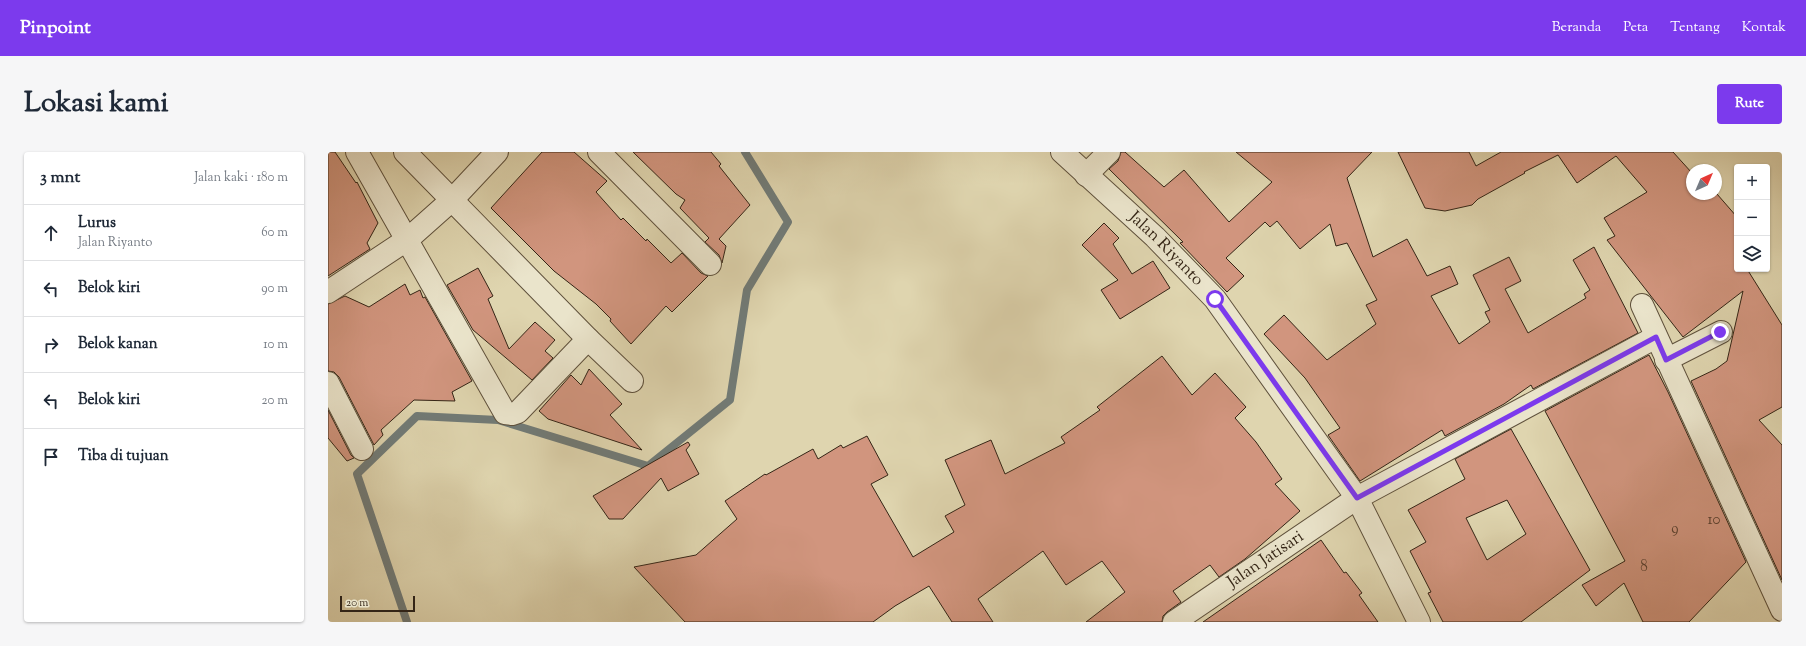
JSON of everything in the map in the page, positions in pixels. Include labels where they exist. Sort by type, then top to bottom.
[{"type":"street","points":[[357,152],[408,239],[505,413],[512,414],[518,412],[588,340]]},
{"type":"street","points":[[405,152],[453,199],[588,340],[632,381]]},
{"type":"street","points":[[328,292],[408,239],[453,199],[497,152]]},
{"type":"street","points":[[600,152],[710,264]]},
{"type":"street","name":"Jalan Riyanto","points":[[1062,152],[1155,237],[1215,299],[1357,498],[1419,622]]},
{"type":"street","points":[[1086,175],[1109,152]]},
{"type":"street","points":[[1642,305],[1782,610]]},
{"type":"street","points":[[1666,360],[1720,332]]},
{"type":"street","name":"Jalan Jatisari","points":[[1174,622],[1357,498],[1656,337]]},
{"type":"street","points":[[328,383],[362,449]]},
{"type":"building","points":[[328,152],[335,152],[356,183],[357,182],[378,223],[367,243],[370,249],[328,276]]},
{"type":"building","points":[[542,152],[574,152],[607,181],[596,192],[621,220],[623,218],[671,263],[682,253],[701,273],[708,276],[672,312],[666,306],[631,344],[610,321],[611,319],[596,304],[554,271],[491,208]]},
{"type":"building","points":[[633,152],[711,152],[721,164],[719,166],[750,205],[719,239],[726,246],[722,263],[719,255],[705,242],[709,238],[680,208],[685,200],[676,194]]},
{"type":"building","points":[[1121,152],[1125,152],[1164,187],[1184,170],[1229,222],[1272,182],[1236,152],[1372,152],[1347,178],[1373,257],[1407,239],[1427,276],[1450,266],[1458,284],[1431,296],[1459,344],[1490,322],[1485,312],[1490,310],[1473,275],[1509,257],[1521,281],[1505,289],[1528,333],[1586,298],[1584,294],[1590,290],[1573,260],[1594,247],[1638,333],[1533,389],[1531,385],[1504,404],[1445,436],[1442,430],[1360,481],[1328,435],[1340,428],[1305,378],[1264,334],[1284,315],[1327,360],[1376,324],[1366,305],[1377,300],[1347,243],[1336,246],[1330,224],[1300,249],[1277,221],[1270,227],[1265,222],[1226,258],[1244,276],[1227,292],[1180,243],[1183,242],[1109,169],[1118,161]]},
{"type":"building","points":[[1398,152],[1469,152],[1476,166],[1501,152],[1673,152],[1686,166],[1686,200],[1722,200],[1734,214],[1734,272],[1749,272],[1782,325],[1782,407],[1759,420],[1782,445],[1782,580],[1691,381],[1716,369],[1727,361],[1743,291],[1683,337],[1607,240],[1615,236],[1604,218],[1647,192],[1616,156],[1577,183],[1558,155],[1524,172],[1525,173],[1478,199],[1472,205],[1445,211],[1425,208]]},
{"type":"building","points":[[1104,223],[1119,238],[1113,244],[1132,274],[1153,261],[1170,288],[1120,319],[1101,290],[1118,280],[1082,245]]},
{"type":"building","points":[[478,268],[493,296],[488,299],[509,349],[535,322],[555,340],[545,351],[553,358],[532,380],[473,330],[447,285]]},
{"type":"building","points":[[405,284],[410,295],[420,290],[423,298],[425,297],[472,381],[452,392],[455,401],[414,400],[381,430],[383,435],[374,445],[339,377],[334,372],[328,371],[328,304],[345,296],[369,307]]},
{"type":"building","points":[[1649,355],[1668,392],[1746,562],[1689,622],[1643,622],[1624,583],[1596,606],[1582,585],[1625,561],[1545,411]]},
{"type":"building","points":[[1162,356],[1192,395],[1215,373],[1246,407],[1235,418],[1256,442],[1282,479],[1275,484],[1300,511],[1245,559],[1219,577],[1210,565],[1173,591],[1181,602],[1163,616],[1162,622],[1086,622],[1125,592],[1102,561],[1066,585],[1043,551],[978,599],[993,622],[952,622],[929,586],[895,606],[873,622],[685,622],[634,567],[696,555],[737,519],[725,501],[765,474],[766,475],[813,449],[818,459],[841,445],[843,448],[867,436],[888,475],[871,484],[913,557],[954,532],[945,516],[965,505],[945,460],[991,440],[1005,474],[1065,443],[1061,437],[1100,410],[1097,407]]},
{"type":"building","points":[[589,369],[622,404],[610,415],[642,450],[548,419],[539,411],[571,375],[581,385]]},
{"type":"building","points":[[328,410],[351,455],[354,458],[347,461],[328,438]]},
{"type":"building","points":[[1511,429],[1590,570],[1521,622],[1443,622],[1428,593],[1431,592],[1410,551],[1426,542],[1408,510],[1465,479],[1455,459]],"holes":[[[1507,500],[1526,534],[1487,560],[1466,518]]]},
{"type":"building","points":[[688,442],[690,445],[686,450],[699,474],[668,491],[661,478],[623,519],[609,519],[593,496]]},
{"type":"building","points":[[1321,540],[1344,573],[1346,572],[1362,593],[1359,595],[1378,622],[1203,622]]},
{"type":"waterway","points":[[407,622],[357,474],[417,416],[498,420],[648,466],[730,400],[747,290],[788,222],[745,152]]},
{"type":"route","points":[[1215,299],[1357,498],[1656,337],[1666,360],[1720,332]]}]
